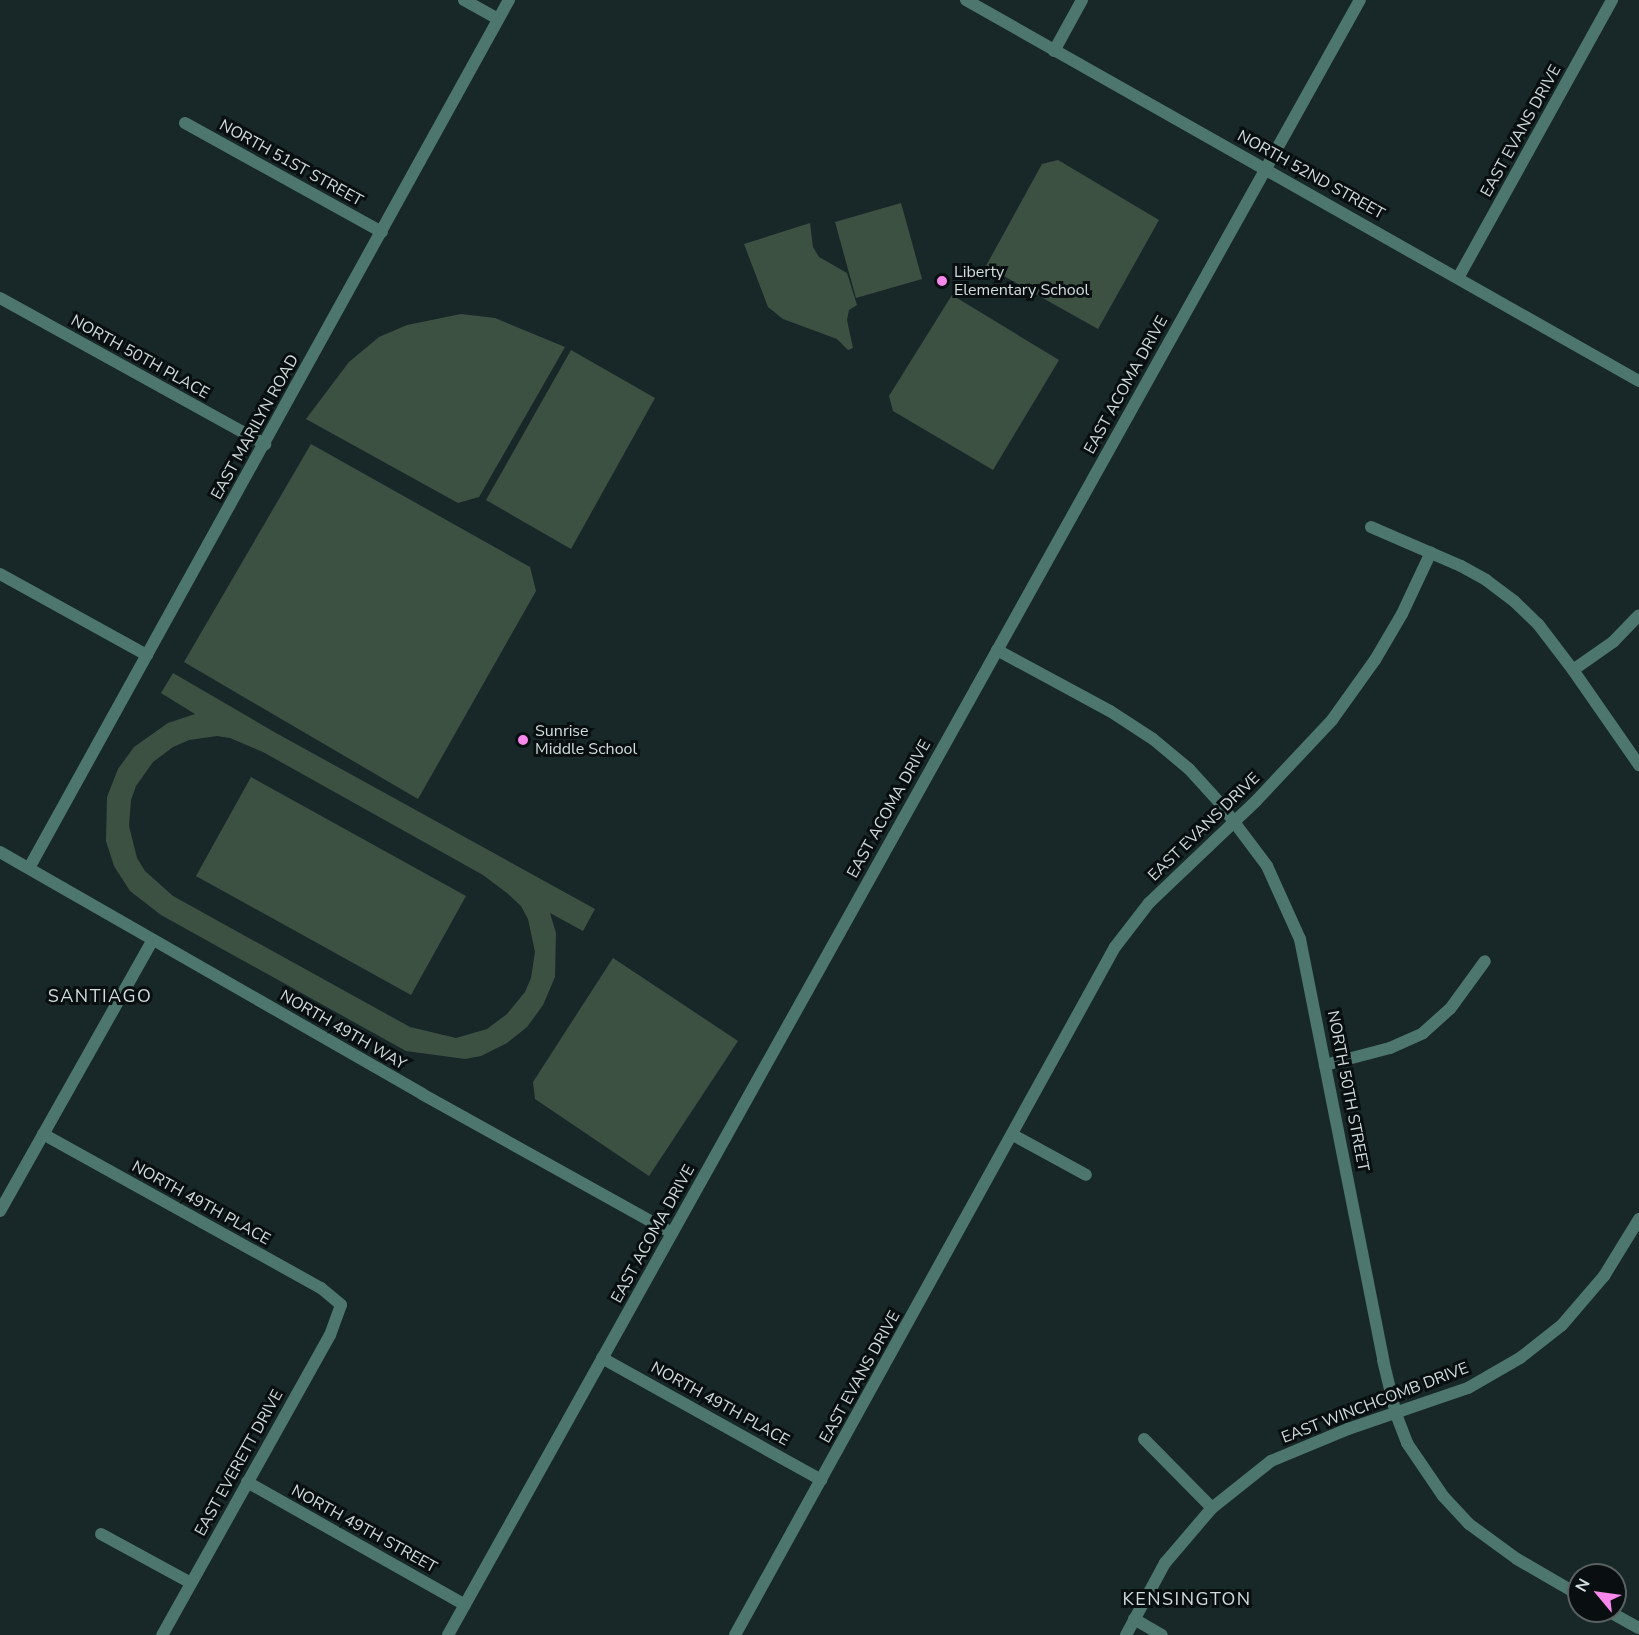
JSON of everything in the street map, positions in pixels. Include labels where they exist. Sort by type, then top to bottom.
[{"type":"street","points":[[464,0],[498,19]]},
{"type":"street","name":"EAST MARILYN ROAD","points":[[29,868],[509,0]]},
{"type":"street","name":"NORTH 52ND STREET","points":[[966,0],[1639,381]]},
{"type":"street","points":[[1054,51],[1082,0]]},
{"type":"street","name":"EAST ACOMA DRIVE","points":[[448,1635],[1360,0]]},
{"type":"street","name":"EAST EVANS DRIVE","points":[[1458,278],[1612,0]]},
{"type":"street","name":"NORTH 51ST STREET","points":[[185,123],[382,232]]},
{"type":"street","name":"NORTH 50TH PLACE","points":[[0,298],[265,444]]},
{"type":"street","points":[[1371,526],[1431,552],[1486,580],[1515,602],[1538,624],[1573,670],[1639,765]]},
{"type":"street","name":"EAST EVANS DRIVE","points":[[735,1635],[1013,1135],[1114,947],[1149,903],[1234,821],[1332,720],[1375,660],[1402,614],[1431,552]]},
{"type":"street","points":[[0,574],[147,655]]},
{"type":"street","points":[[1573,670],[1613,642],[1639,615]]},
{"type":"street","name":"NORTH 50TH STREET","points":[[997,650],[1153,739],[1189,769],[1234,821],[1267,866],[1300,939],[1396,1414],[1407,1443],[1443,1496],[1469,1524],[1517,1559],[1567,1588]]},
{"type":"street","name":"NORTH 49TH WAY","points":[[0,852],[672,1233]]},
{"type":"street","points":[[0,1210],[153,940]]},
{"type":"street","points":[[1325,1065],[1390,1048],[1423,1033],[1450,1009],[1485,961]]},
{"type":"street","name":"NORTH 49TH PLACE","points":[[43,1134],[321,1288],[341,1305]]},
{"type":"street","points":[[1013,1135],[1086,1175]]},
{"type":"street","name":"EAST WINCHCOMB DRIVE","points":[[1126,1635],[1166,1563],[1212,1508],[1271,1461],[1348,1428],[1396,1414],[1468,1388],[1520,1358],[1562,1324],[1604,1275],[1639,1219]]},
{"type":"street","name":"EAST EVERETT DRIVE","points":[[162,1635],[330,1335],[341,1305]]},
{"type":"street","name":"NORTH 49TH PLACE","points":[[602,1358],[821,1480]]},
{"type":"street","points":[[1144,1439],[1212,1508]]},
{"type":"street","name":"NORTH 49TH STREET","points":[[247,1482],[465,1605]]},
{"type":"street","points":[[101,1534],[191,1583]]},
{"type":"street","points":[[1134,1619],[1162,1635]]},
{"type":"green space","points":[[1058,160],[1159,220],[1098,329],[986,266],[1042,164]]},
{"type":"green space","points":[[901,203],[922,279],[856,298],[835,222]]},
{"type":"green space","points":[[810,223],[813,247],[819,257],[847,273],[857,305],[849,310],[847,320],[853,348],[848,350],[837,339],[783,319],[768,307],[744,244]]},
{"type":"green space","points":[[952,295],[1059,360],[993,470],[893,411],[889,396]]},
{"type":"green space","points":[[461,314],[495,318],[565,347],[479,497],[458,503],[306,419],[349,362],[379,337],[407,325]]},
{"type":"green space","points":[[571,350],[655,398],[571,549],[486,500]]},
{"type":"green space","points":[[311,444],[530,567],[536,591],[418,799],[184,662]]},
{"type":"green space","points":[[173,673],[276,733],[595,909],[583,931],[550,913],[556,933],[555,977],[543,1005],[527,1027],[507,1043],[481,1056],[465,1059],[406,1051],[161,915],[130,891],[114,866],[106,841],[107,797],[118,769],[134,747],[168,723],[195,714],[161,693]],"holes":[[[217,736],[230,738],[263,752],[483,875],[521,906],[528,919],[535,952],[531,978],[525,992],[507,1014],[487,1029],[456,1038],[410,1027],[173,896],[145,871],[137,858],[129,826],[131,800],[136,786],[153,762],[173,747],[189,740]]]},
{"type":"green space","points":[[251,777],[466,896],[411,995],[196,876]]},
{"type":"green space","points":[[613,958],[738,1041],[649,1176],[535,1099],[533,1082]]},
{"type":"place","name":"Liberty Elementary School","points":[[942,281]]},
{"type":"place","name":"Sunrise Middle School","points":[[523,740]]},
{"type":"district","name":"SANTIAGO","points":[[100,996]]},
{"type":"district","name":"KENSINGTON","points":[[1187,1599]]}]
